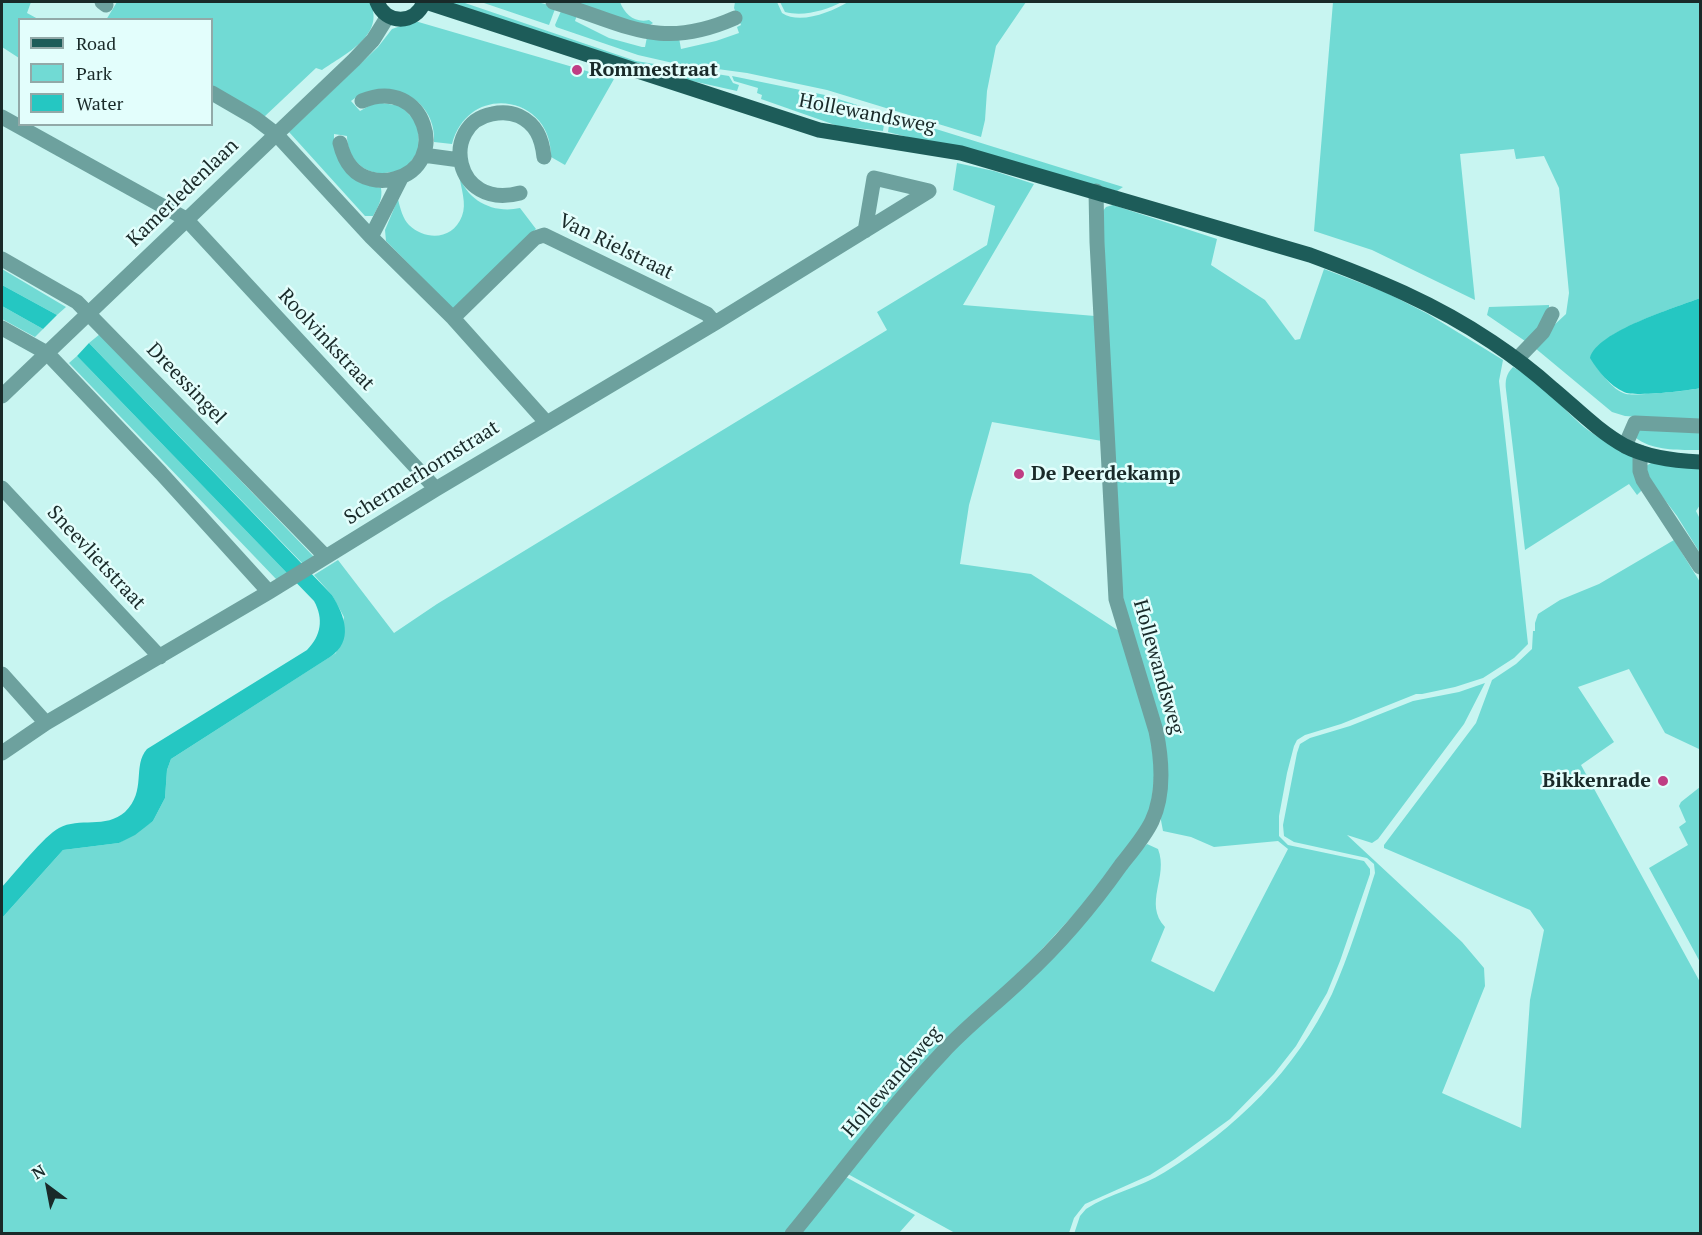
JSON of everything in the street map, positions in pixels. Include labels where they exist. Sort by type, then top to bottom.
[{"type":"main road","points":[[377,2],[382,11],[395,19],[410,18],[425,2]]},
{"type":"main road","name":"Hollewandsweg","points":[[425,2],[819,130],[961,153],[1310,255],[1360,273],[1405,292],[1462,323],[1517,359],[1590,422],[1625,446],[1640,452],[1701,462]]},
{"type":"street","points":[[553,2],[628,28],[656,34],[693,32],[735,18]]},
{"type":"street","name":"Kamerledenlaan","points":[[2,396],[354,60],[373,40],[388,16]]},
{"type":"street","points":[[213,94],[255,118],[276,134],[371,237],[453,318],[546,422]]},
{"type":"street","points":[[362,101],[381,95],[392,96],[409,103],[423,121],[426,131],[423,155],[417,165],[401,178],[371,237]]},
{"type":"street","points":[[520,193],[494,196],[482,192],[464,174],[460,149],[469,128],[487,115],[501,112],[514,113],[535,127],[543,142],[544,157]]},
{"type":"street","name":"Roolvinkstraat","points":[[2,117],[18,126]]},
{"type":"street","name":"Roolvinkstraat","points":[[18,126],[186,219],[436,489]]},
{"type":"street","points":[[340,143],[347,162],[363,177],[387,181],[401,178]]},
{"type":"street","points":[[423,155],[460,160]]},
{"type":"street","name":"Hollewandsweg","points":[[792,1233],[944,1050],[1059,942],[1113,877],[1151,823],[1158,806],[1161,771],[1156,731],[1116,599],[1114,580],[1096,242],[1096,191]]},
{"type":"street","name":"Schermerhornstraat","points":[[2,753],[46,723],[289,580],[864,231]]},
{"type":"street","name":"Van Rielstraat","points":[[453,318],[535,238],[544,235],[707,314],[715,323]]},
{"type":"street","name":"Dreessingel","points":[[2,260],[77,302],[319,561]]},
{"type":"street","points":[[1517,359],[1542,332],[1552,314]]},
{"type":"street","points":[[2,328],[47,353],[161,473],[269,592]]},
{"type":"street","points":[[1625,446],[1635,423],[1701,426]]},
{"type":"street","points":[[1640,452],[1640,471],[1643,480],[1701,567]]},
{"type":"street","name":"Sneevlietstraat","points":[[2,488],[160,657]]},
{"type":"street","points":[[2,674],[46,723]]},
{"type":"green space","points":[[2,2],[31,2],[27,13],[36,18],[18,18],[18,57],[2,47]]},
{"type":"green space","points":[[117,2],[370,2],[373,14],[368,34],[361,42],[322,70],[316,68],[264,117],[213,88],[213,18],[107,18]]},
{"type":"green space","points":[[450,2],[462,2],[636,61],[729,76],[733,83],[739,85],[737,91],[674,77],[449,4]]},
{"type":"green space","points":[[481,2],[537,2],[553,6],[555,9],[549,25]]},
{"type":"green space","points":[[567,2],[620,2],[631,17],[644,21],[649,20],[653,23],[647,27]]},
{"type":"green space","points":[[735,2],[777,2],[782,13],[798,18],[815,16],[848,2],[1026,2],[996,46],[981,137],[827,90],[747,73],[673,63],[638,55],[555,25],[561,11],[578,12],[575,21],[609,38],[645,47],[647,37],[679,38],[681,49],[739,33],[737,27],[741,25],[734,8]]},
{"type":"green space","points":[[780,2],[842,2],[822,10],[800,14],[785,12]]},
{"type":"green space","points":[[1333,2],[1700,2],[1700,298],[1656,314],[1622,330],[1597,348],[1591,358],[1601,374],[1626,394],[1663,393],[1700,388],[1700,421],[1625,416],[1612,412],[1535,348],[1566,314],[1569,293],[1559,188],[1544,156],[1516,159],[1514,149],[1460,154],[1475,300],[1372,250],[1314,231]]},
{"type":"green space","points":[[415,21],[614,79],[565,165],[551,157],[548,136],[538,120],[524,109],[508,104],[491,104],[474,111],[461,124],[452,144],[434,142],[433,126],[427,113],[418,102],[406,94],[393,90],[364,93],[351,101],[360,111],[376,102],[401,106],[418,124],[419,150],[403,170],[374,172],[367,170],[355,160],[350,153],[347,136],[334,134],[334,140],[360,183],[381,188],[381,199],[373,216],[365,216],[289,132],[378,47],[392,29]]},
{"type":"green space","points":[[732,76],[825,95],[883,113],[885,117],[883,131],[838,126],[761,99],[762,95],[757,93],[758,88],[734,81]]},
{"type":"green space","points":[[894,116],[1123,187],[1117,191],[888,132],[890,119]]},
{"type":"green space","points":[[957,163],[994,171],[1034,184],[963,305],[1095,316],[1102,441],[992,422],[969,505],[960,564],[1031,574],[1119,631],[1149,729],[1155,767],[1151,809],[1141,830],[1090,897],[788,1233],[2,1234],[2,918],[63,850],[119,843],[153,821],[165,798],[167,770],[171,759],[336,653],[344,617],[332,595],[314,575],[338,560],[394,633],[437,604],[887,330],[877,312],[987,245],[995,206],[953,190]]},
{"type":"green space","points":[[459,175],[468,192],[483,204],[501,209],[520,208],[536,229],[455,311],[386,241],[385,230],[398,199],[405,220],[416,230],[423,234],[439,236],[452,230],[458,224],[463,211],[464,201]]},
{"type":"green space","points":[[1113,205],[1217,239],[1211,265],[1265,300],[1295,340],[1300,339],[1324,269],[1387,293],[1428,314],[1503,360],[1499,381],[1528,644],[1514,658],[1483,678],[1455,687],[1416,694],[1297,740],[1287,773],[1279,816],[1279,836],[1288,845],[1364,861],[1370,869],[1370,874],[1327,993],[1296,1046],[1274,1074],[1230,1119],[1175,1159],[1150,1175],[1085,1204],[1074,1218],[1069,1233],[955,1233],[846,1173],[942,1056],[1147,844],[1158,849],[1161,859],[1156,909],[1165,927],[1151,961],[1214,992],[1288,849],[1278,841],[1214,847],[1191,837],[1163,831],[1160,815],[1164,793],[1119,586],[1111,452],[1103,211],[1106,207]]},
{"type":"green space","points":[[2,269],[66,307],[57,315],[2,285]]},
{"type":"green space","points":[[1549,305],[1549,314],[1528,343],[1487,315],[1489,307]]},
{"type":"green space","points":[[2,306],[43,329],[35,337],[2,319]]},
{"type":"green space","points":[[100,334],[314,557],[303,564],[89,343]]},
{"type":"green space","points":[[77,356],[287,573],[277,580],[69,363]]},
{"type":"green space","points":[[1513,367],[1541,387],[1590,431],[1607,443],[1632,455],[1643,489],[1637,495],[1629,484],[1525,550],[1506,387],[1507,375]]},
{"type":"green space","points":[[1641,429],[1700,432],[1700,450],[1667,449],[1650,445],[1636,438],[1637,432]]},
{"type":"green space","points":[[1651,463],[1700,469],[1700,505],[1696,511],[1700,519],[1700,553],[1677,516],[1649,479],[1646,466]]},
{"type":"green space","points":[[1674,540],[1700,582],[1699,749],[1665,733],[1629,669],[1578,687],[1614,742],[1581,765],[1700,982],[1700,1233],[1074,1234],[1080,1216],[1086,1209],[1165,1172],[1216,1137],[1239,1117],[1282,1072],[1301,1048],[1332,994],[1365,904],[1375,873],[1374,864],[1367,858],[1294,842],[1284,836],[1283,825],[1300,744],[1310,738],[1350,726],[1413,701],[1459,692],[1485,683],[1464,724],[1378,839],[1372,843],[1347,835],[1462,942],[1484,968],[1485,986],[1442,1093],[1521,1128],[1530,1000],[1544,930],[1530,910],[1384,848],[1384,845],[1476,723],[1492,680],[1516,664],[1532,649],[1533,631],[1535,631],[1538,614],[1560,600],[1599,584]]},
{"type":"green space","points":[[1700,787],[1700,962],[1649,868],[1688,845],[1679,827],[1686,822],[1679,806]]},
{"type":"green space","points":[[844,1176],[915,1215],[899,1233],[796,1234]]},
{"type":"water","points":[[2,285],[57,315],[43,329],[2,306]]},
{"type":"water","points":[[1700,298],[1700,388],[1649,394],[1624,392],[1605,378],[1590,358],[1596,348],[1621,330]]},
{"type":"water","points":[[89,343],[332,595],[341,611],[345,636],[338,651],[330,657],[171,759],[167,770],[165,798],[153,821],[135,835],[119,843],[63,850],[2,918],[2,887],[46,838],[67,825],[101,822],[118,817],[125,812],[136,796],[140,763],[147,749],[307,650],[318,633],[320,621],[314,601],[77,356]]},
{"type":"place","name":"Rommestraat","points":[[577,70]]},
{"type":"place","name":"De Peerdekamp","points":[[1019,474]]},
{"type":"place","name":"Bikkenrade","points":[[1663,781]]}]
